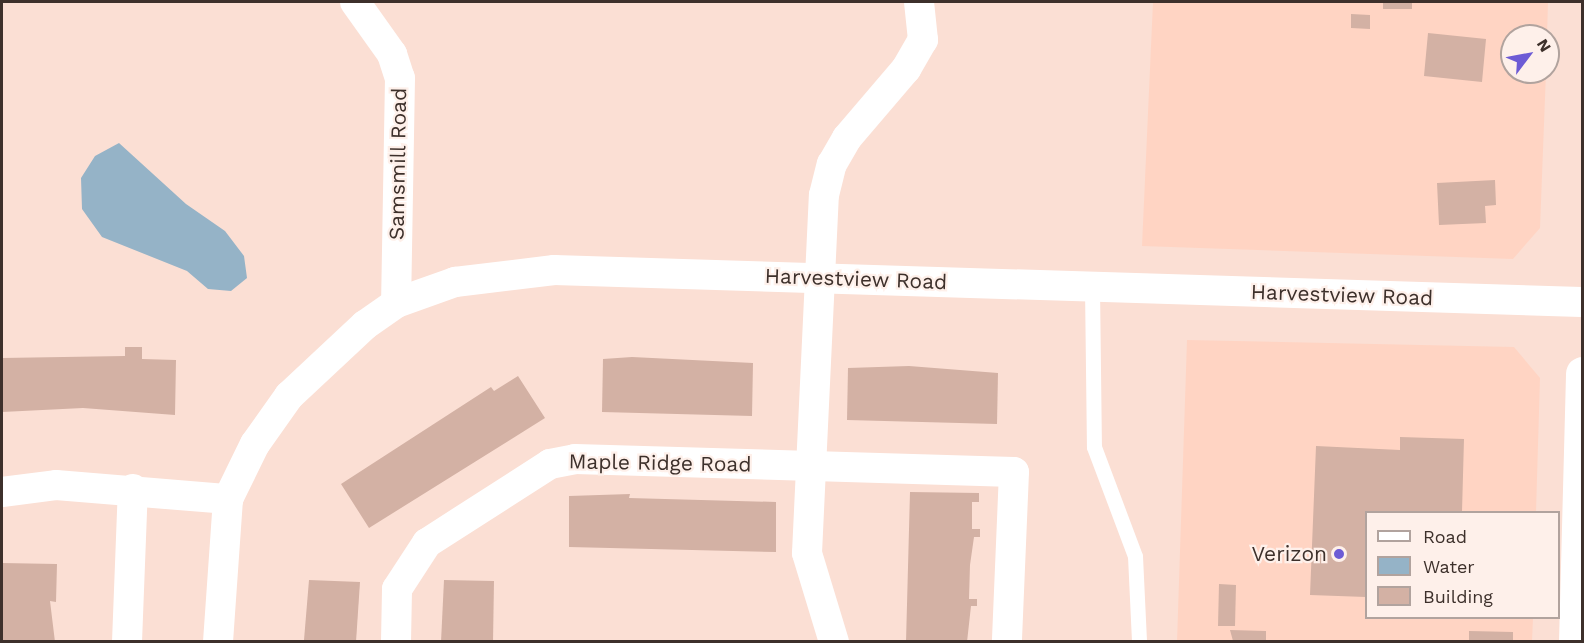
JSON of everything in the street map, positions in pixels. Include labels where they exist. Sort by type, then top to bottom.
[{"type":"main road","points":[[1575,642],[1582,373]]},
{"type":"street","name":"Samsmill Road","points":[[355,2],[392,54],[400,78],[396,303]]},
{"type":"street","points":[[834,642],[807,553],[809,466],[824,195],[832,164],[922,40],[919,2]]},
{"type":"street","name":"Harvestview Road","points":[[228,499],[255,444],[289,396],[396,303],[501,273],[820,277],[1582,302]]},
{"type":"street","name":"Maple Ridge Road","points":[[396,642],[397,589],[427,543],[550,464],[575,459],[1014,472],[1007,642]]},
{"type":"street","points":[[2,492],[56,484],[228,499],[218,642]]},
{"type":"street","points":[[127,642],[134,489]]},
{"type":"lane","points":[[1092,287],[1094,447],[1135,556],[1139,642]]},
{"type":"shaded area","points":[[1153,2],[1548,2],[1547,24],[1500,24],[1500,84],[1546,84],[1540,228],[1513,259],[1142,246]]},
{"type":"shaded area","points":[[1187,340],[1514,347],[1540,378],[1536,511],[1365,511],[1365,619],[1533,619],[1532,641],[1177,642]]},
{"type":"water","points":[[119,143],[186,204],[225,231],[244,256],[247,278],[231,291],[208,289],[187,271],[102,237],[82,209],[81,178],[95,156]]},
{"type":"building","points":[[1383,2],[1412,2],[1412,9],[1383,9]]},
{"type":"building","points":[[1351,14],[1370,15],[1370,29],[1351,28]]},
{"type":"building","points":[[1428,33],[1486,39],[1482,82],[1424,76]]},
{"type":"building","points":[[1495,180],[1496,205],[1485,206],[1486,223],[1439,225],[1437,183]]},
{"type":"building","points":[[125,347],[142,347],[142,359],[176,360],[175,415],[83,408],[2,412],[2,358],[125,356]]},
{"type":"building","points":[[632,357],[753,363],[752,416],[602,412],[603,359]]},
{"type":"building","points":[[909,366],[998,373],[997,424],[847,420],[848,368]]},
{"type":"building","points":[[518,376],[545,418],[369,528],[341,484],[491,387],[494,391]]},
{"type":"building","name":"Verizon","points":[[1400,437],[1464,439],[1462,511],[1365,511],[1365,597],[1310,595],[1316,446],[1400,450]]},
{"type":"building","points":[[910,492],[979,493],[979,502],[972,502],[972,529],[980,529],[980,537],[974,537],[969,599],[977,599],[977,606],[971,606],[967,642],[906,642]]},
{"type":"building","points":[[630,494],[629,498],[776,502],[776,552],[569,547],[569,496]]},
{"type":"building","points":[[2,563],[57,564],[56,602],[50,601],[55,642],[2,642]]},
{"type":"building","points":[[309,580],[360,582],[356,642],[304,640]]},
{"type":"building","points":[[444,580],[494,581],[493,642],[441,642]]},
{"type":"building","points":[[1219,584],[1236,585],[1235,626],[1218,626]]},
{"type":"building","points":[[1230,630],[1266,631],[1266,642],[1233,641]]},
{"type":"building","points":[[1469,631],[1513,632],[1513,642],[1469,642]]},
{"type":"place","name":"Verizon","points":[[1339,554]]}]
